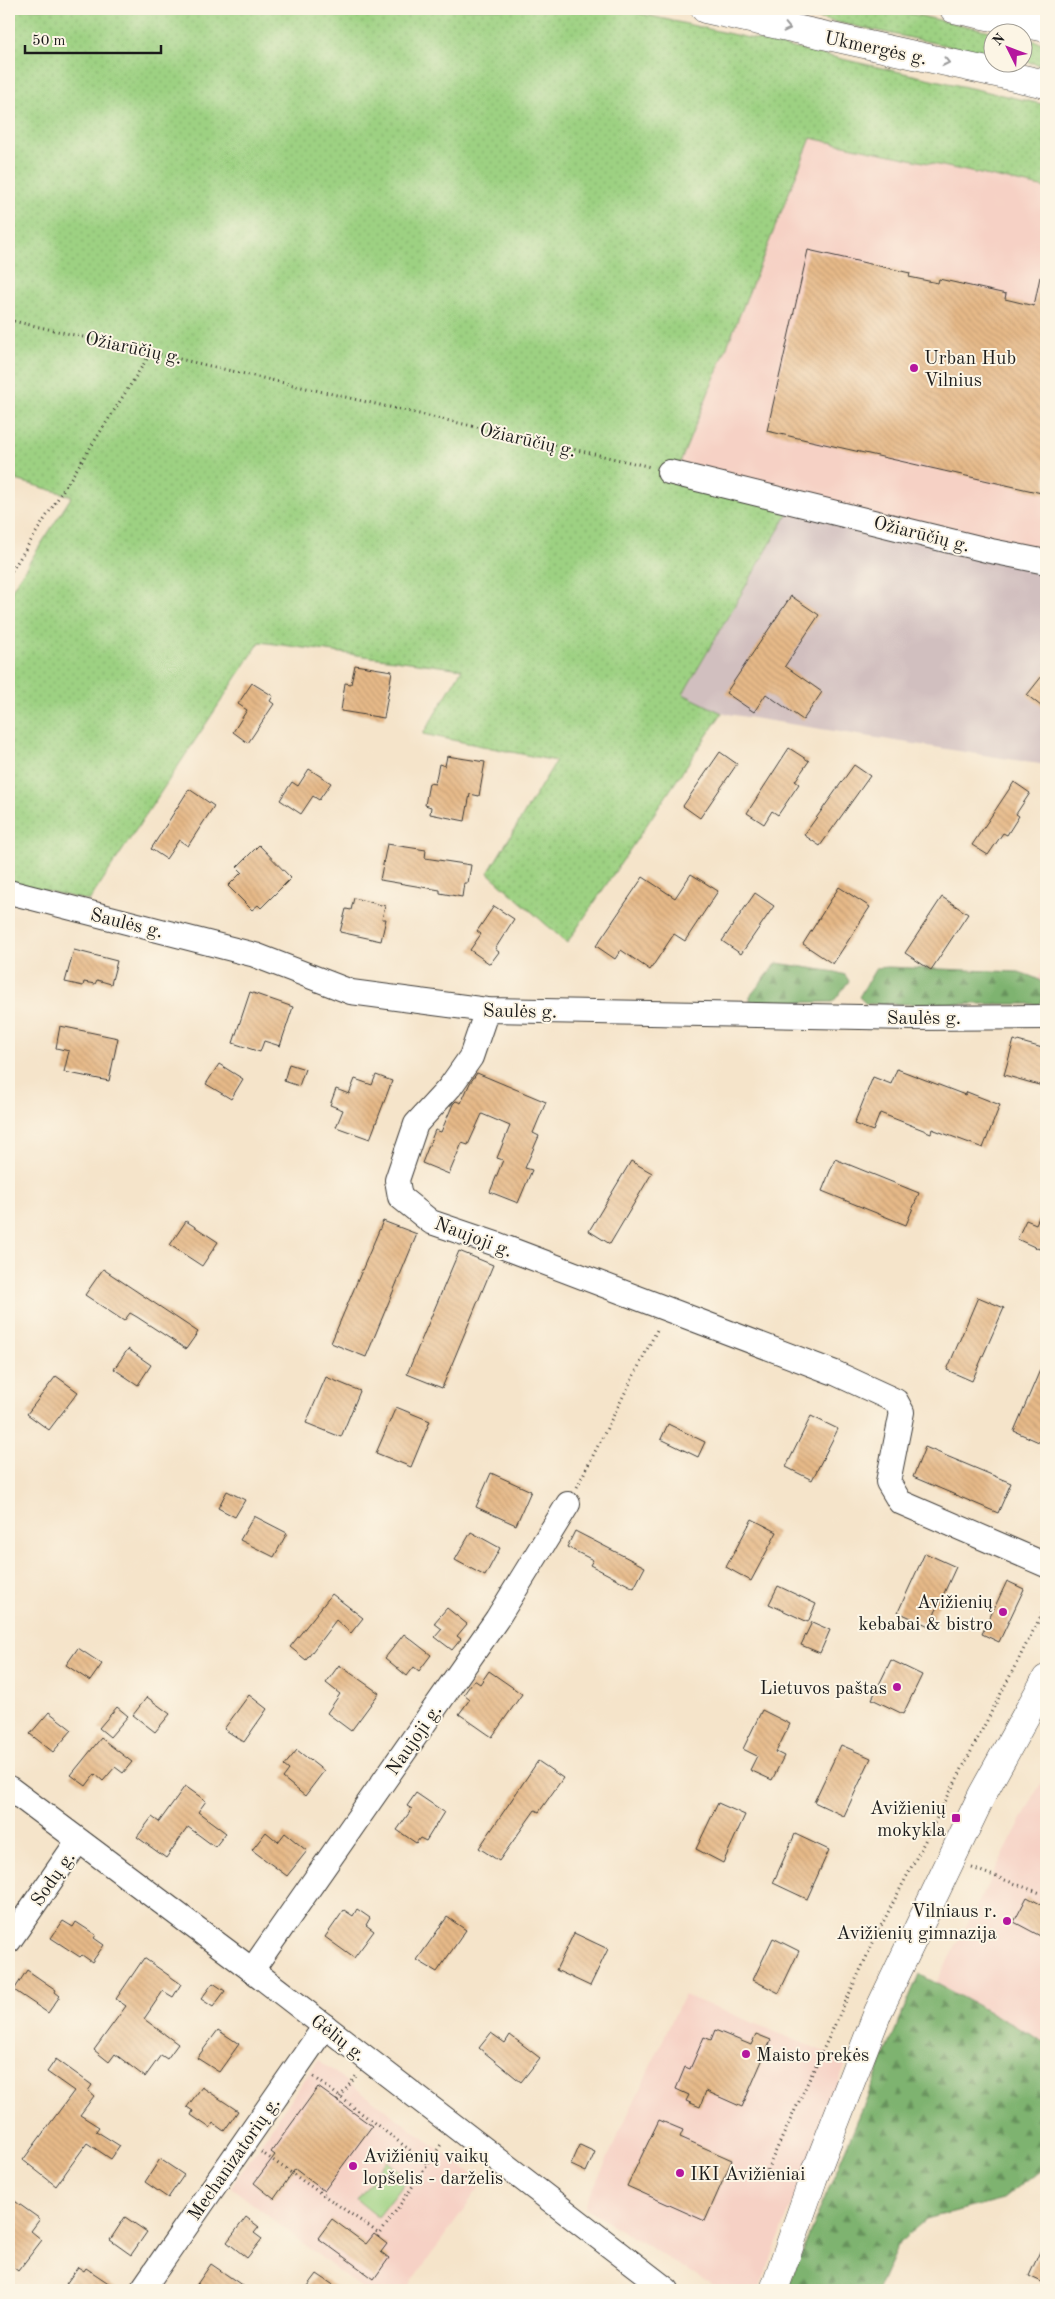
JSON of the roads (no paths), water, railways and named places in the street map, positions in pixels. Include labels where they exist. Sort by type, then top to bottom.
[{"type":"main road","name":"Ukmergės g.","points":[[705,9],[1046,84]]},
{"type":"main road","points":[[954,9],[1046,28]]},
{"type":"main road","points":[[774,2290],[813,2179],[878,2012],[982,1795],[1046,1679]]},
{"type":"street","name":"Ožiarūčių g.","points":[[669,472],[991,551],[1046,562]]},
{"type":"street","name":"Saulės g.","points":[[9,892],[254,955],[351,992],[487,1010],[912,1018],[1046,1017]]},
{"type":"street","name":"Naujoji g.","points":[[487,1010],[471,1057],[450,1087],[416,1124],[397,1180],[400,1197],[431,1222],[835,1372],[896,1401],[902,1412],[888,1482],[900,1502],[1046,1565]]},
{"type":"street","name":"Naujoji g.","points":[[252,1970],[497,1619],[568,1504]]},
{"type":"street","name":"Gėlių g.","points":[[9,1788],[252,1970],[667,2290]]},
{"type":"street","name":"Sodų g.","points":[[9,1941],[78,1840]]},
{"type":"street","name":"Mechanizatorių g.","points":[[142,2290],[325,2026]]},
{"type":"place","name":"Urban Hub Vilnius","points":[[914,368]]},
{"type":"place","name":"Avižienių kebabai & bistro","points":[[1003,1612]]},
{"type":"place","name":"Lietuvos paštas","points":[[897,1687]]},
{"type":"place","name":"Avižienių mokykla","points":[[956,1818]]},
{"type":"place","name":"Vilniaus r. Avižienių gimnazija","points":[[1007,1921]]},
{"type":"place","name":"Maisto prekės","points":[[746,2054]]},
{"type":"place","name":"Avižienių vaikų lopšelis - darželis","points":[[353,2166]]},
{"type":"place","name":"IKI Avižieniai","points":[[680,2173]]}]
